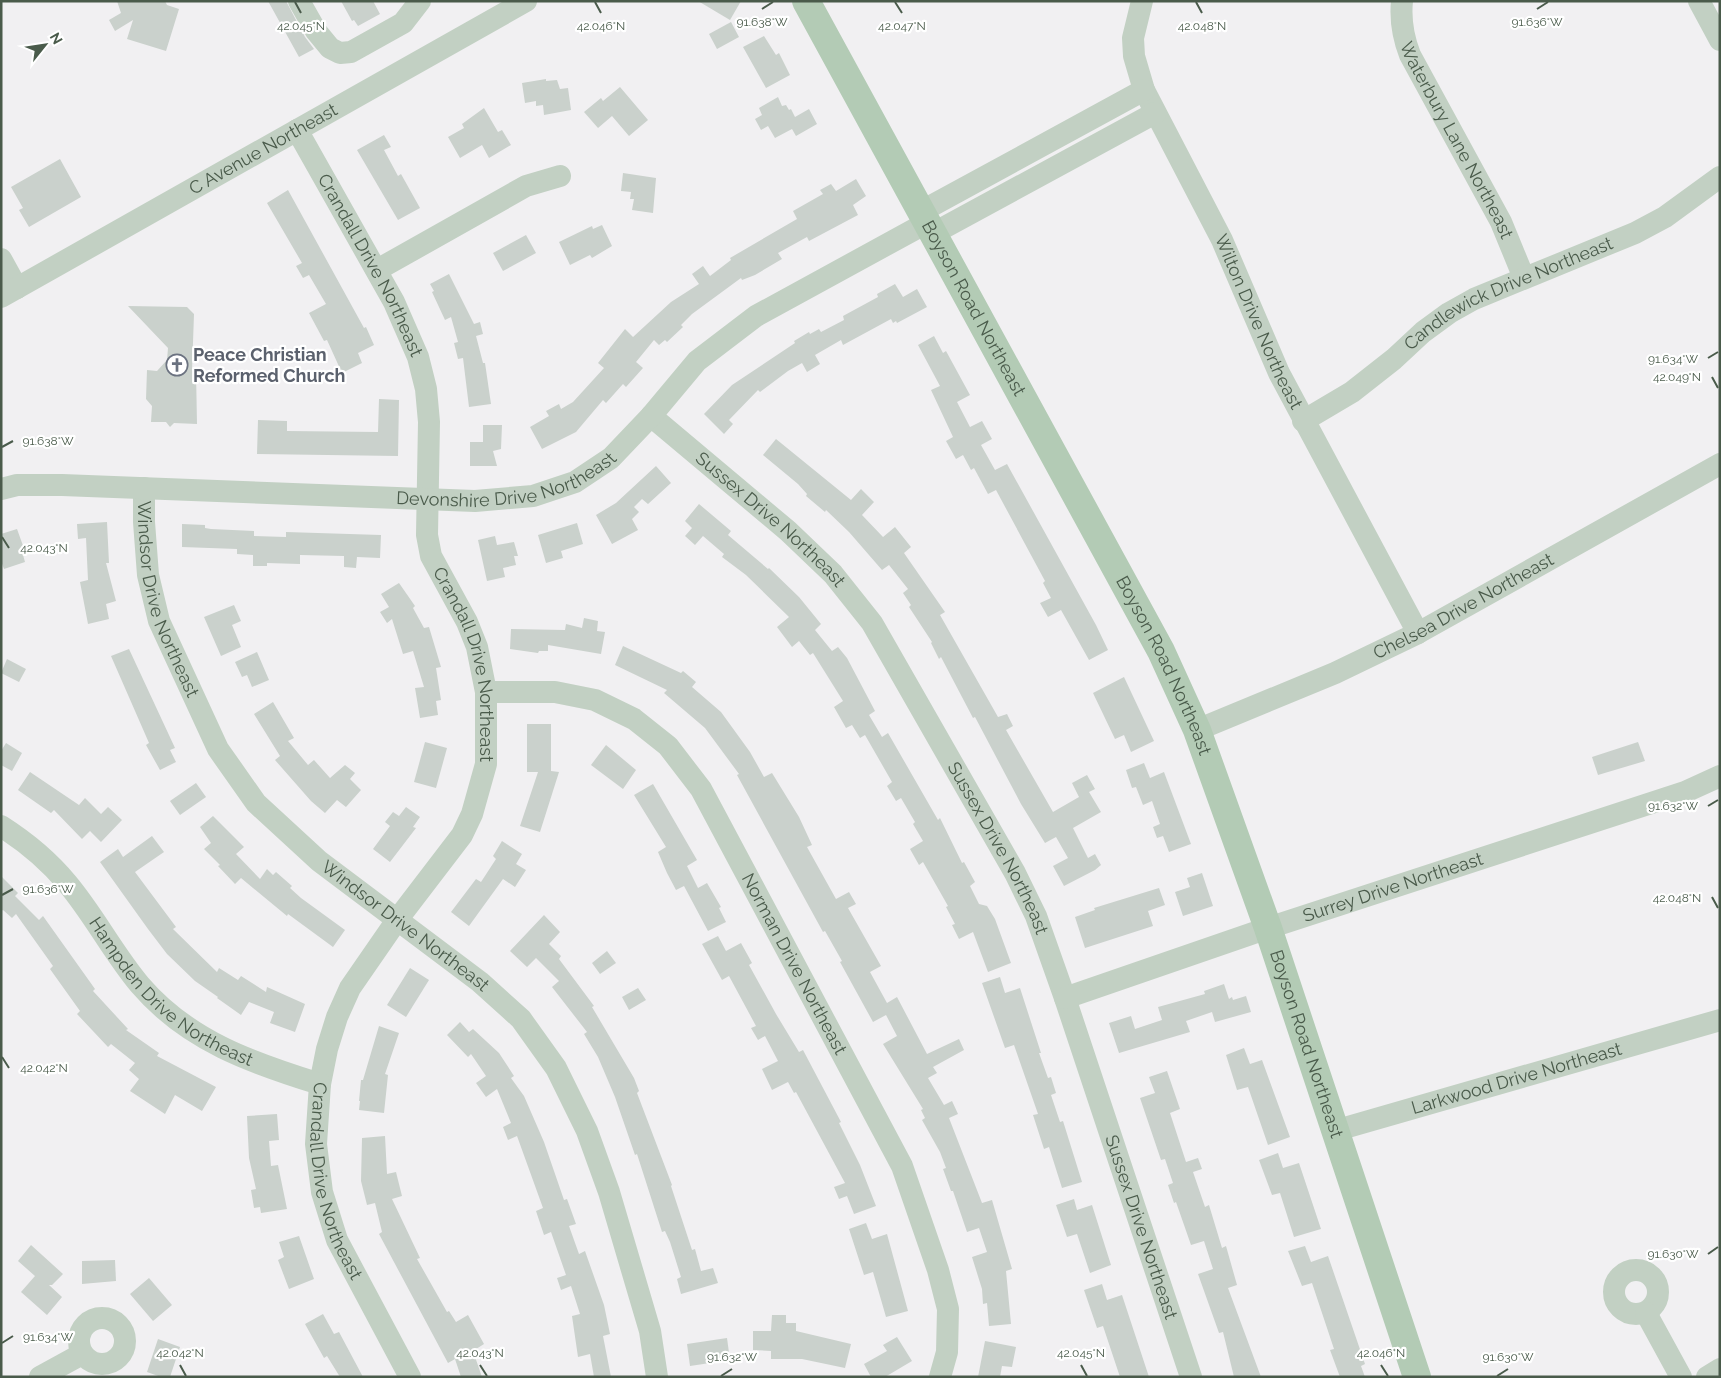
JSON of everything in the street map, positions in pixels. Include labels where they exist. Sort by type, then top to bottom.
[{"type":"main road","name":"Boyson Road Northeast","points":[[806,1],[1160,651],[1197,730],[1268,928],[1417,1377]]},
{"type":"street","points":[[299,1],[316,31],[330,48],[350,52],[404,23],[420,1]]},
{"type":"street","name":"C Avenue Northeast","points":[[9,293],[298,130],[492,9],[526,1]]},
{"type":"street","name":"Wilton Drive Northeast","points":[[1142,1],[1133,38],[1134,56],[1144,90],[1222,240],[1279,373],[1303,421],[1418,633]]},
{"type":"street","name":"Waterbury Lane Northeast","points":[[1402,1],[1400,16],[1403,35],[1410,55],[1497,214],[1524,278]]},
{"type":"street","points":[[1699,1],[1720,40]]},
{"type":"street","name":"Devonshire Drive Northeast","points":[[1,489],[17,485],[53,485],[475,501],[533,496],[575,482],[612,458],[651,416],[697,361],[756,316],[928,222],[1144,90]]},
{"type":"street","name":"Devonshire Drive Northeast","points":[[928,222],[1155,113]]},
{"type":"street","name":"Crandall Drive Northeast","points":[[298,130],[377,270],[408,329],[418,357],[426,389],[429,422],[427,535],[431,556],[477,647],[486,692],[486,764],[472,814],[462,835],[397,920],[350,988],[332,1033],[320,1084],[316,1144],[322,1192],[338,1240],[410,1377]]},
{"type":"street","points":[[377,270],[526,186],[560,176]]},
{"type":"street","name":"Candlewick Drive Northeast","points":[[1303,421],[1352,392],[1450,312],[1474,299],[1635,233],[1665,217],[1720,176]]},
{"type":"street","points":[[1,260],[9,293]]},
{"type":"street","name":"Sussex Drive Northeast","points":[[651,416],[788,531],[833,574],[872,623],[1015,874],[1036,916],[1065,998],[1192,1377]]},
{"type":"street","name":"Chelsea Drive Northeast","points":[[1197,730],[1335,673],[1418,633],[1720,464]]},
{"type":"street","name":"Windsor Drive Northeast","points":[[144,488],[144,522],[148,575],[159,621],[218,749],[256,803],[319,861],[494,994],[521,1019],[556,1068],[587,1131],[609,1192],[650,1331],[657,1377]]},
{"type":"street","name":"Norman Drive Northeast","points":[[486,692],[555,692],[595,700],[634,719],[668,746],[701,789],[902,1166],[938,1270],[948,1309],[947,1352],[940,1377]]},
{"type":"street","name":"Surrey Drive Northeast","points":[[1065,998],[1268,928],[1685,792],[1720,776]]},
{"type":"street","name":"Hampden Drive Northeast","points":[[1,826],[23,840],[52,866],[68,884],[131,974],[175,1017],[215,1045],[255,1064],[320,1084]]},
{"type":"street","name":"Larkwood Drive Northeast","points":[[1334,1131],[1720,1020]]},
{"type":"street","points":[[1646,1313],[1681,1377]]},
{"type":"street","points":[[40,1377],[82,1354]]},
{"type":"street","points":[[1707,1377],[1720,1370]]},
{"type":"building","points":[[117,1],[165,1],[167,5],[179,9],[166,51],[127,39],[133,20],[115,31],[109,20],[121,13]]},
{"type":"building","points":[[268,1],[286,1],[305,37],[314,49],[299,57]]},
{"type":"building","points":[[341,1],[373,1],[380,14],[358,26],[354,20],[352,21]]},
{"type":"building","points":[[698,1],[741,1],[730,20]]},
{"type":"building","points":[[731,22],[739,37],[717,49],[709,34]]},
{"type":"building","points":[[764,36],[776,55],[779,53],[790,75],[766,88],[743,47]]},
{"type":"building","points":[[546,79],[546,81],[557,80],[560,89],[568,88],[571,110],[544,115],[543,105],[536,106],[536,101],[525,103],[522,83]]},
{"type":"building","points":[[620,87],[648,120],[629,136],[612,116],[598,128],[584,112],[601,98],[603,101]]},
{"type":"building","points":[[778,97],[782,106],[786,105],[789,110],[791,109],[795,117],[809,109],[817,124],[796,136],[792,129],[775,138],[768,126],[761,130],[755,119],[762,115],[759,108]]},
{"type":"building","points":[[484,108],[498,132],[502,130],[511,145],[489,158],[482,145],[460,158],[448,137],[464,128],[462,124]]},
{"type":"building","points":[[384,135],[391,147],[384,150],[398,176],[401,174],[420,208],[398,220],[357,150]]},
{"type":"building","points":[[60,159],[81,197],[29,227],[19,210],[23,208],[11,187]]},
{"type":"building","points":[[623,173],[656,178],[653,213],[632,210],[634,199],[630,199],[631,192],[621,191]]},
{"type":"building","points":[[856,179],[866,196],[853,205],[858,215],[809,241],[807,237],[778,253],[782,259],[755,275],[742,280],[741,278],[692,314],[681,325],[683,327],[667,342],[665,340],[659,345],[654,340],[636,362],[643,368],[626,387],[623,384],[606,403],[603,400],[576,432],[542,449],[530,427],[549,416],[546,411],[559,404],[561,409],[573,402],[604,368],[598,363],[625,329],[633,337],[671,302],[699,284],[692,274],[703,266],[710,276],[731,260],[730,258],[797,219],[793,211],[823,194],[820,190],[831,184],[836,191]]},
{"type":"building","points":[[288,190],[364,328],[366,327],[374,345],[358,353],[362,363],[342,373],[327,340],[324,341],[309,313],[326,304],[309,275],[303,278],[296,266],[302,263],[267,203]]},
{"type":"building","points":[[602,225],[612,246],[592,258],[590,255],[570,265],[559,242],[592,226],[593,229]]},
{"type":"building","points":[[526,235],[536,253],[503,271],[493,253]]},
{"type":"building","points":[[449,274],[474,324],[480,322],[483,334],[476,336],[483,363],[485,363],[491,404],[469,407],[463,358],[458,359],[454,343],[458,342],[451,317],[445,320],[430,284]]},
{"type":"building","points":[[895,284],[903,297],[917,289],[927,307],[897,323],[896,321],[893,323],[891,319],[843,345],[841,340],[815,355],[820,364],[807,372],[802,363],[788,371],[760,392],[758,390],[729,420],[733,424],[724,434],[704,414],[732,385],[795,343],[794,341],[809,332],[810,334],[819,329],[821,332],[844,320],[843,316],[878,297],[877,294]]},
{"type":"building","name":"Peace Christian Reformed Church","points":[[128,306],[187,307],[194,314],[192,371],[196,371],[197,424],[174,423],[170,427],[166,422],[151,422],[152,406],[146,399],[147,370],[157,371],[167,360],[168,348]]},
{"type":"building","points":[[934,336],[943,353],[946,351],[970,395],[957,402],[970,427],[982,421],[992,439],[981,445],[995,470],[1007,464],[1108,650],[1089,660],[1061,610],[1048,617],[1040,603],[1051,598],[1043,583],[1045,581],[996,490],[988,494],[974,468],[971,470],[963,455],[956,459],[946,441],[953,437],[931,390],[940,386],[918,345]]},
{"type":"building","points":[[379,399],[399,400],[398,456],[257,454],[258,420],[287,421],[287,431],[378,432]]},
{"type":"building","points":[[483,425],[502,425],[501,449],[493,451],[497,466],[470,466],[470,442],[483,442]]},
{"type":"building","points":[[776,439],[851,500],[861,489],[874,502],[862,515],[883,537],[895,527],[911,547],[904,553],[945,612],[940,615],[998,717],[1007,714],[1013,726],[1006,730],[1053,812],[1079,797],[1072,783],[1087,775],[1095,789],[1089,792],[1101,812],[1073,828],[1088,858],[1095,854],[1101,865],[1095,870],[1064,886],[1053,866],[1068,858],[1056,837],[1045,843],[1021,804],[941,657],[939,659],[932,642],[909,607],[911,605],[903,593],[908,589],[889,565],[882,570],[849,532],[826,510],[825,512],[806,496],[807,494],[798,484],[763,455]]},
{"type":"building","points":[[656,466],[671,483],[648,504],[642,499],[634,507],[639,512],[632,519],[638,530],[612,544],[596,515],[616,503]]},
{"type":"building","points":[[699,504],[731,531],[728,535],[769,568],[799,597],[821,624],[815,630],[832,651],[838,647],[847,658],[875,711],[869,715],[882,737],[888,733],[938,820],[940,818],[962,863],[964,862],[975,882],[970,886],[979,904],[987,906],[995,919],[1011,963],[988,972],[973,932],[959,939],[952,925],[955,924],[946,907],[948,906],[923,862],[919,865],[910,849],[923,841],[913,824],[915,822],[901,798],[896,801],[887,786],[892,782],[865,735],[860,738],[852,725],[846,728],[834,707],[843,701],[813,653],[810,655],[799,641],[792,647],[777,627],[789,617],[746,575],[722,557],[724,554],[703,536],[695,545],[685,536],[692,528],[685,521]]},
{"type":"building","points":[[107,522],[109,563],[106,563],[116,601],[106,604],[109,619],[88,624],[80,582],[88,580],[86,538],[78,539],[77,524]]},
{"type":"building","points":[[577,523],[583,544],[561,551],[563,558],[546,563],[538,535]]},
{"type":"building","points":[[182,524],[205,525],[205,528],[211,529],[254,531],[254,536],[286,537],[286,532],[381,535],[380,558],[357,557],[356,568],[344,567],[344,556],[300,555],[300,564],[267,563],[267,566],[253,566],[253,555],[237,554],[237,549],[182,547]]},
{"type":"building","points":[[17,529],[26,554],[23,555],[25,562],[4,569],[1,561],[1,534]]},
{"type":"building","points":[[495,536],[497,545],[514,542],[518,556],[514,556],[516,565],[503,568],[505,577],[487,581],[478,540]]},
{"type":"building","points":[[399,583],[415,606],[413,608],[424,628],[429,627],[441,667],[436,668],[441,700],[436,701],[438,715],[420,718],[415,688],[424,687],[413,651],[403,654],[392,619],[387,623],[380,612],[389,607],[381,594]]},
{"type":"building","points":[[234,605],[241,621],[232,625],[241,647],[221,656],[204,617]]},
{"type":"building","points":[[584,618],[598,621],[597,631],[605,632],[601,654],[548,645],[548,651],[539,651],[538,653],[510,649],[511,629],[565,630],[566,624],[582,628]]},
{"type":"building","points":[[623,646],[681,673],[683,671],[696,682],[692,687],[721,712],[750,752],[764,777],[772,773],[799,817],[812,845],[807,847],[836,899],[849,892],[856,904],[848,908],[881,966],[870,972],[887,1003],[897,997],[927,1054],[959,1039],[964,1050],[933,1067],[937,1073],[928,1078],[944,1105],[952,1101],[958,1114],[949,1118],[982,1203],[992,1200],[1012,1269],[1006,1271],[1011,1324],[989,1326],[987,1303],[983,1304],[982,1289],[972,1257],[987,1252],[979,1228],[967,1232],[953,1191],[951,1191],[943,1169],[946,1168],[940,1152],[922,1120],[925,1118],[921,1110],[923,1109],[883,1044],[897,1036],[886,1015],[873,1022],[840,962],[842,961],[825,931],[823,932],[737,775],[739,774],[705,728],[664,693],[667,690],[615,665]]},
{"type":"building","points":[[129,649],[175,748],[170,750],[176,762],[160,770],[146,745],[149,743],[111,656]]},
{"type":"building","points":[[257,652],[269,680],[252,687],[247,675],[242,677],[235,662]]},
{"type":"building","points":[[7,659],[26,669],[19,682],[1,673]]},
{"type":"building","points":[[1124,677],[1154,741],[1131,752],[1124,735],[1115,739],[1093,693]]},
{"type":"building","points":[[273,702],[294,738],[288,741],[308,765],[314,760],[330,778],[345,765],[355,773],[350,779],[361,790],[346,807],[337,800],[325,813],[311,801],[275,760],[280,756],[254,714]]},
{"type":"building","points":[[527,724],[551,724],[551,771],[559,772],[540,832],[520,826],[538,772],[527,772]]},
{"type":"building","points":[[425,742],[447,748],[436,788],[414,782]]},
{"type":"building","points":[[1638,742],[1645,761],[1598,775],[1592,757]]},
{"type":"building","points":[[6,743],[22,753],[12,771],[1,765],[1,751]]},
{"type":"building","points":[[606,745],[636,770],[623,789],[591,765]]},
{"type":"building","points":[[1144,763],[1150,778],[1164,772],[1191,844],[1169,852],[1163,836],[1157,838],[1153,827],[1160,824],[1152,801],[1143,805],[1136,787],[1132,788],[1126,770]]},
{"type":"building","points":[[30,772],[79,805],[85,798],[101,814],[108,807],[122,820],[101,842],[90,831],[82,839],[54,810],[51,813],[18,790]]},
{"type":"building","points":[[196,783],[206,797],[180,815],[170,801]]},
{"type":"building","points":[[653,784],[697,860],[687,866],[698,888],[707,883],[721,907],[719,908],[726,922],[708,931],[684,886],[676,890],[658,852],[666,847],[634,795]]},
{"type":"building","points":[[406,807],[420,817],[413,827],[416,828],[390,862],[373,849],[390,826],[385,822],[393,812],[399,816]]},
{"type":"building","points":[[213,816],[244,847],[236,854],[260,879],[267,869],[273,875],[276,872],[292,886],[290,888],[301,898],[345,930],[333,947],[288,914],[287,916],[241,878],[235,884],[218,866],[220,865],[204,849],[211,843],[200,827]]},
{"type":"building","points":[[152,836],[164,852],[135,872],[176,927],[173,929],[217,972],[219,968],[238,980],[241,976],[266,992],[267,987],[305,1004],[295,1032],[270,1023],[274,1012],[249,1002],[241,1015],[195,981],[167,954],[100,862],[118,849],[123,857]]},
{"type":"building","points":[[502,841],[522,854],[516,864],[526,870],[515,887],[503,879],[469,926],[451,912],[476,879],[481,882],[496,859],[493,856]]},
{"type":"building","points":[[1202,873],[1213,906],[1183,916],[1175,892],[1190,887],[1187,878]]},
{"type":"building","points":[[1,876],[18,893],[15,896],[39,920],[43,916],[95,989],[93,991],[128,1029],[126,1030],[159,1053],[157,1056],[216,1087],[202,1111],[175,1095],[165,1114],[130,1091],[139,1079],[129,1070],[135,1063],[111,1044],[108,1047],[77,1014],[80,1011],[50,969],[53,966],[16,914],[12,918],[3,910],[1,911]]},
{"type":"building","points":[[1159,888],[1165,905],[1148,911],[1153,926],[1085,948],[1075,917],[1095,910],[1094,908]]},
{"type":"building","points":[[544,915],[560,932],[549,944],[561,956],[559,959],[594,1006],[592,1007],[634,1078],[639,1091],[637,1093],[672,1185],[692,1250],[695,1249],[701,1271],[713,1268],[718,1283],[681,1294],[677,1279],[681,1277],[670,1242],[665,1231],[662,1232],[637,1154],[635,1155],[615,1097],[598,1057],[584,1034],[587,1032],[552,987],[559,981],[536,958],[527,967],[510,951]]},
{"type":"building","points":[[718,936],[726,951],[741,943],[752,963],[749,965],[776,1014],[799,1052],[803,1050],[841,1122],[839,1123],[860,1165],[876,1206],[854,1214],[847,1196],[839,1199],[834,1187],[845,1183],[796,1092],[794,1093],[788,1082],[772,1090],[762,1069],[778,1061],[765,1036],[758,1040],[751,1028],[756,1026],[729,976],[722,980],[702,944]]},
{"type":"building","points":[[607,951],[616,963],[600,974],[592,963]]},
{"type":"building","points":[[410,968],[429,980],[406,1017],[387,1005]]},
{"type":"building","points":[[1000,977],[1005,993],[1020,988],[1041,1053],[1039,1053],[1048,1078],[1051,1077],[1056,1093],[1051,1095],[1060,1122],[1063,1121],[1082,1182],[1062,1188],[1049,1147],[1044,1149],[1033,1115],[1038,1114],[1014,1045],[1005,1048],[982,983]]},
{"type":"building","points":[[1224,984],[1229,999],[1232,997],[1233,1000],[1246,996],[1251,1012],[1215,1022],[1212,1012],[1186,1021],[1190,1032],[1119,1053],[1109,1023],[1131,1016],[1135,1029],[1162,1020],[1158,1007],[1205,994],[1204,991]]},
{"type":"building","points":[[638,988],[646,1000],[629,1010],[622,997]]},
{"type":"building","points":[[460,1022],[469,1032],[473,1029],[499,1053],[514,1076],[511,1078],[524,1096],[544,1142],[564,1200],[567,1199],[576,1224],[569,1226],[579,1254],[585,1251],[604,1305],[610,1334],[603,1336],[611,1377],[594,1377],[590,1354],[578,1357],[572,1316],[580,1314],[571,1286],[561,1290],[557,1278],[566,1275],[551,1232],[544,1235],[536,1211],[543,1208],[517,1136],[508,1140],[503,1127],[511,1123],[497,1089],[486,1097],[476,1083],[486,1076],[471,1054],[468,1057],[447,1035]]},
{"type":"building","points":[[379,1026],[399,1033],[385,1074],[388,1075],[384,1113],[359,1110],[361,1080],[363,1080]]},
{"type":"building","points":[[1244,1048],[1250,1064],[1262,1060],[1290,1137],[1268,1145],[1248,1087],[1237,1090],[1226,1055]]},
{"type":"building","points":[[1167,1071],[1180,1109],[1170,1113],[1186,1162],[1198,1158],[1202,1169],[1193,1172],[1205,1207],[1209,1205],[1222,1248],[1226,1246],[1237,1285],[1228,1288],[1261,1377],[1234,1377],[1223,1332],[1219,1333],[1198,1274],[1213,1269],[1204,1241],[1191,1245],[1168,1185],[1173,1183],[1165,1159],[1161,1160],[1140,1098],[1155,1093],[1149,1077]]},
{"type":"building","points":[[277,1114],[279,1140],[269,1141],[271,1166],[278,1165],[287,1209],[261,1213],[260,1207],[254,1208],[251,1190],[256,1189],[249,1158],[247,1116]]},
{"type":"building","points":[[385,1136],[387,1174],[396,1172],[402,1196],[392,1199],[420,1258],[417,1259],[447,1312],[449,1311],[456,1322],[468,1315],[484,1344],[473,1351],[482,1377],[461,1377],[455,1359],[448,1363],[379,1234],[382,1232],[375,1203],[367,1205],[361,1181],[362,1138]]},
{"type":"building","points":[[1278,1153],[1283,1168],[1299,1163],[1321,1229],[1294,1237],[1280,1193],[1272,1195],[1259,1160]]},
{"type":"building","points":[[1074,1199],[1077,1210],[1092,1205],[1111,1265],[1090,1273],[1077,1234],[1067,1237],[1056,1205]]},
{"type":"building","points":[[866,1223],[872,1239],[887,1234],[908,1311],[886,1317],[873,1272],[864,1275],[849,1229]]},
{"type":"building","points":[[299,1236],[314,1279],[289,1289],[278,1260],[284,1257],[279,1242]]},
{"type":"building","points":[[31,1245],[63,1274],[52,1285],[49,1285],[62,1297],[47,1315],[21,1292],[35,1276],[18,1261]]},
{"type":"building","points":[[1305,1246],[1311,1262],[1328,1256],[1365,1364],[1361,1366],[1365,1377],[1340,1377],[1330,1350],[1334,1349],[1312,1283],[1302,1286],[1288,1251]]},
{"type":"building","points":[[115,1260],[116,1281],[82,1284],[82,1261]]},
{"type":"building","points":[[149,1278],[172,1305],[153,1321],[130,1294]]},
{"type":"building","points":[[1102,1284],[1107,1300],[1122,1295],[1149,1377],[1120,1377],[1103,1326],[1097,1328],[1084,1290]]},
{"type":"building","points":[[323,1314],[334,1334],[339,1332],[363,1377],[340,1377],[327,1356],[324,1358],[305,1324]]},
{"type":"building","points":[[772,1315],[786,1315],[786,1323],[796,1323],[796,1331],[851,1344],[845,1368],[802,1359],[771,1359],[771,1351],[753,1350],[753,1331],[771,1331]]},
{"type":"building","points":[[897,1337],[912,1361],[885,1377],[871,1377],[864,1364],[887,1351],[883,1345]]},
{"type":"building","points":[[727,1338],[730,1360],[690,1366],[687,1344]]},
{"type":"building","points":[[158,1339],[180,1347],[170,1377],[161,1377],[147,1372]]},
{"type":"building","points":[[985,1341],[1016,1347],[1012,1367],[1002,1366],[1000,1377],[978,1377]]},
{"type":"place","name":"Peace Christian Reformed Church","points":[[177,365]]}]
